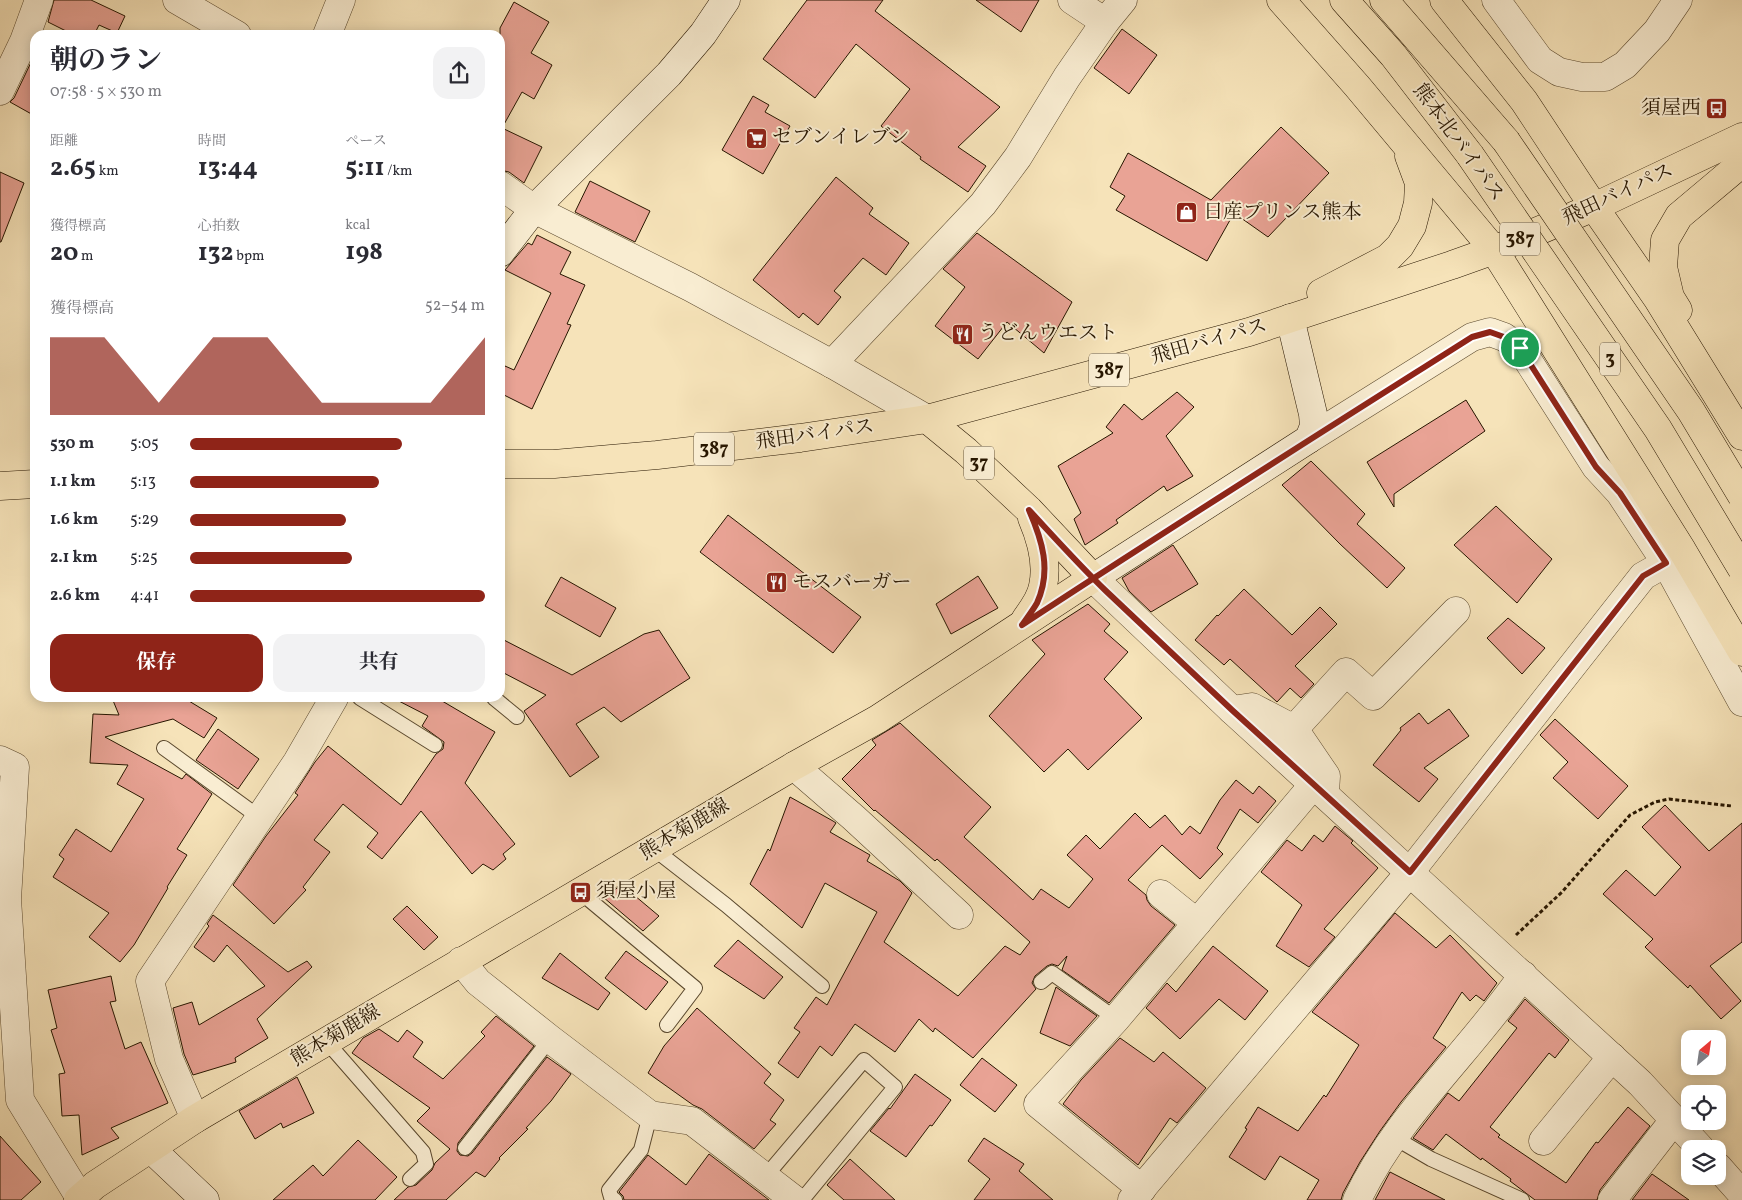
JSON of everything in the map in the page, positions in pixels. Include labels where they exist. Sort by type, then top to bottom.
[{"type":"main road","points":[[1281,0],[1357,86],[1494,250]]},
{"type":"main road","name":"熊本北バイパス","points":[[1344,0],[1393,55],[1470,155],[1658,429],[1742,569]]},
{"type":"main road","name":"熊本北バイパス","points":[[1384,0],[1506,141],[1691,411],[1742,496]]},
{"type":"main road","points":[[1444,0],[1524,101],[1657,298],[1742,436]]},
{"type":"main road","name":"飛田バイパス","points":[[505,464],[554,464],[657,455],[800,438],[927,419],[1240,334],[1494,250],[1594,207],[1742,137]]},
{"type":"main road","points":[[1290,318],[1324,291],[1388,258],[1400,246],[1412,226],[1418,203],[1419,183],[1402,140]]},
{"type":"main road","points":[[1742,164],[1679,216],[1665,240],[1663,267],[1670,297],[1712,365],[1742,431]]},
{"type":"main road","name":"3","points":[[1494,250],[1674,557],[1742,652]]},
{"type":"main road","name":"37","points":[[927,419],[966,451],[1029,510],[1093,578]]},
{"type":"main road","points":[[0,486],[30,484]]},
{"type":"main road","name":"37","points":[[1022,625],[1036,604],[1043,587],[1044,578],[1044,562],[1040,537],[1029,510]]},
{"type":"main road","name":"熊本菊鹿線","points":[[79,1199],[95,1185],[195,1119],[461,961],[794,766],[878,719],[1093,578]]},
{"type":"street","points":[[0,90],[24,41],[38,0]]},
{"type":"street","points":[[177,0],[228,30]]},
{"type":"street","points":[[329,30],[341,0]]},
{"type":"street","points":[[505,247],[534,209],[669,74],[703,34],[726,0]]},
{"type":"street","points":[[1072,0],[1105,22]]},
{"type":"street","points":[[832,364],[983,204],[1018,157],[1067,77],[1105,22],[1123,0]]},
{"type":"street","points":[[1496,0],[1540,60],[1559,72],[1582,77],[1605,77],[1625,65],[1657,31],[1678,0]]},
{"type":"street","points":[[505,189],[534,209],[690,287],[832,364],[927,419]]},
{"type":"street","points":[[1290,318],[1313,414],[1314,426],[1309,439]]},
{"type":"street","points":[[1693,1140],[1640,1083],[1232,710],[1093,578],[1472,337],[1490,332],[1504,337],[1520,348],[1596,467],[1674,557],[1742,702]]},
{"type":"street","points":[[1232,710],[1252,707],[1294,729],[1326,776],[1320,789],[1197,923],[1116,1019],[1038,1104],[1137,1195],[1410,872],[1643,576],[1674,557]]},
{"type":"street","points":[[1294,729],[1346,672],[1373,696],[1456,611]]},
{"type":"street","points":[[195,1119],[170,1059],[150,981],[297,762],[332,702]]},
{"type":"street","points":[[0,760],[15,768],[7,899],[20,1100],[79,1199]]},
{"type":"street","points":[[794,766],[854,818],[958,915]]},
{"type":"street","points":[[1161,894],[1197,923]]},
{"type":"street","points":[[461,961],[478,982],[650,1115],[692,1121],[794,1199]]},
{"type":"street","points":[[1357,1200],[1364,1185],[1395,1138],[1434,1086],[1501,1007],[1523,976]]},
{"type":"street","points":[[1543,1141],[1612,1057]]},
{"type":"street","points":[[1612,1200],[1674,1120]]},
{"type":"street","points":[[151,1149],[205,1200]]},
{"type":"street","points":[[1726,1176],[1742,1194]]},
{"type":"lane","points":[[366,702],[435,745]]},
{"type":"lane","points":[[499,702],[517,717]]},
{"type":"lane","points":[[164,748],[259,817]]},
{"type":"lane","points":[[654,849],[726,905],[822,986]]},
{"type":"lane","points":[[580,892],[695,988],[667,1025]]},
{"type":"lane","points":[[1041,982],[1052,973],[1116,1019]]},
{"type":"lane","points":[[465,1148],[550,1039]]},
{"type":"lane","points":[[326,1042],[423,1152],[426,1164],[410,1179]]},
{"type":"lane","points":[[765,1177],[864,1060],[895,1087],[794,1199]]},
{"type":"lane","points":[[615,1200],[611,1197],[610,1190],[641,1150],[650,1115]]},
{"type":"lane","points":[[1395,1138],[1431,1159],[1522,1200]]},
{"type":"path","points":[[1498,952],[1562,892],[1630,815],[1655,802],[1668,799],[1732,806]]},
{"type":"building","points":[[54,0],[91,0],[125,16],[118,30],[110,30],[99,25],[96,30],[64,30],[48,22]]},
{"type":"building","points":[[807,0],[883,0],[875,11],[1000,107],[958,147],[986,166],[968,192],[920,159],[921,157],[881,126],[910,89],[856,44],[815,98],[763,59]]},
{"type":"building","points":[[976,0],[1039,0],[1021,32]]},
{"type":"building","points":[[514,2],[549,22],[531,53],[552,65],[534,99],[522,92],[505,123],[505,30],[500,30]]},
{"type":"building","points":[[1122,29],[1157,55],[1129,94],[1094,68]]},
{"type":"building","points":[[30,64],[30,113],[10,102],[14,98]]},
{"type":"building","name":"セブンイレブン","points":[[753,96],[769,105],[765,112],[790,126],[763,174],[722,150]]},
{"type":"building","points":[[1281,127],[1329,173],[1268,237],[1234,213],[1207,261],[1116,210],[1125,196],[1110,187],[1128,153],[1211,200]]},
{"type":"building","points":[[505,129],[542,147],[524,183],[505,171]]},
{"type":"building","points":[[0,172],[24,183],[1,242],[0,242]]},
{"type":"building","points":[[836,177],[873,208],[869,214],[909,243],[886,275],[863,258],[834,291],[841,297],[818,325],[803,313],[799,318],[753,280]]},
{"type":"building","points":[[590,181],[650,211],[635,242],[575,212]]},
{"type":"building","points":[[977,233],[1072,302],[1044,353],[1007,322],[978,359],[935,326],[965,287],[943,269]]},
{"type":"building","points":[[537,235],[571,252],[560,274],[585,285],[567,324],[571,325],[532,409],[505,396],[505,366],[514,370],[551,293],[505,270],[528,243],[532,245]]},
{"type":"building","points":[[1177,392],[1194,407],[1166,436],[1193,476],[1167,491],[1164,486],[1116,520],[1118,523],[1085,545],[1074,519],[1081,513],[1058,466],[1113,433],[1106,427],[1124,404],[1142,420]]},
{"type":"building","points":[[1466,400],[1485,431],[1394,494],[1394,507],[1367,462]]},
{"type":"building","points":[[1311,461],[1365,514],[1357,524],[1405,568],[1387,588],[1340,544],[1282,485]]},
{"type":"building","points":[[1496,506],[1552,559],[1517,603],[1454,545]]},
{"type":"building","points":[[728,515],[861,617],[833,653],[700,552]]},
{"type":"building","points":[[1173,545],[1198,584],[1151,612],[1129,591],[1122,578]]},
{"type":"building","points":[[978,576],[998,608],[951,634],[936,604]]},
{"type":"building","points":[[561,577],[616,608],[600,637],[545,606]]},
{"type":"building","points":[[1244,589],[1292,635],[1320,607],[1337,624],[1295,666],[1314,684],[1301,698],[1290,688],[1277,702],[1230,659],[1224,665],[1195,640]]},
{"type":"building","points":[[1088,604],[1110,624],[1104,631],[1128,652],[1104,679],[1142,718],[1088,770],[1068,749],[1044,772],[989,716],[1045,654],[1032,640]]},
{"type":"building","points":[[1508,618],[1545,648],[1522,674],[1487,638]]},
{"type":"building","points":[[659,630],[690,678],[621,722],[604,707],[576,724],[599,757],[570,777],[524,711],[546,695],[505,674],[505,641],[572,675],[644,634]]},
{"type":"building","points":[[114,702],[191,702],[217,718],[204,738],[173,719],[105,737],[182,779],[186,774],[212,794],[177,849],[187,855],[134,945],[120,962],[89,937],[109,913],[53,877],[64,859],[59,855],[76,829],[111,852],[144,799],[117,784],[128,765],[90,763],[93,714],[119,715]]},
{"type":"building","points":[[401,702],[444,702],[495,732],[465,783],[515,844],[503,854],[506,859],[493,870],[483,864],[472,874],[421,811],[382,859],[367,847],[378,833],[343,804],[314,840],[330,852],[303,887],[306,890],[274,924],[233,885],[266,836],[298,795],[295,793],[315,762],[328,746],[401,805],[436,754],[443,749],[444,742],[422,726],[428,716]]},
{"type":"building","points":[[1449,709],[1469,736],[1424,768],[1438,779],[1419,802],[1373,765],[1401,730],[1400,728],[1419,713],[1428,724]]},
{"type":"building","points":[[1555,719],[1628,786],[1598,819],[1553,778],[1568,762],[1540,735]]},
{"type":"building","points":[[900,723],[991,807],[964,837],[1033,900],[1041,889],[1069,908],[1093,879],[1067,855],[1086,835],[1100,849],[1135,813],[1150,828],[1165,815],[1182,835],[1190,826],[1200,834],[1220,800],[1236,780],[1253,794],[1259,786],[1276,801],[1258,823],[1240,809],[1217,848],[1223,854],[1200,879],[1162,845],[1128,880],[1146,895],[1151,906],[1175,925],[1109,1003],[1062,970],[1067,956],[1058,966],[1052,964],[1047,966],[1035,976],[1032,983],[1036,989],[973,1058],[935,1028],[933,1032],[919,1019],[895,1052],[855,1024],[832,1056],[820,1046],[798,1078],[778,1063],[800,1032],[794,1028],[816,997],[827,1005],[877,912],[825,883],[802,928],[750,884],[768,849],[770,851],[790,797],[836,823],[830,832],[870,855],[867,861],[900,881],[912,893],[884,942],[958,996],[1005,946],[1020,955],[1030,942],[937,859],[935,861],[874,811],[842,779],[876,745],[872,740]]},
{"type":"building","points":[[218,729],[259,759],[238,789],[196,760]]},
{"type":"building","points":[[1665,805],[1709,851],[1742,823],[1742,942],[1710,966],[1741,1001],[1721,1019],[1690,985],[1688,988],[1645,947],[1653,939],[1603,894],[1626,870],[1655,896],[1681,867],[1642,827]]},
{"type":"building","points":[[1335,826],[1353,841],[1351,843],[1378,868],[1324,929],[1335,937],[1309,967],[1276,946],[1302,905],[1261,872],[1287,840],[1302,851],[1314,835],[1323,842]]},
{"type":"building","points":[[622,885],[659,916],[643,931],[603,897]]},
{"type":"building","points":[[407,906],[438,937],[424,950],[393,919]]},
{"type":"building","points":[[1395,913],[1436,948],[1450,935],[1497,983],[1484,1001],[1476,995],[1470,1001],[1462,992],[1433,1038],[1446,1047],[1380,1131],[1360,1162],[1341,1200],[1307,1200],[1319,1180],[1280,1156],[1265,1180],[1229,1157],[1247,1129],[1245,1128],[1258,1107],[1298,1131],[1324,1095],[1326,1097],[1359,1045],[1312,1012]]},
{"type":"building","points":[[213,915],[288,972],[307,961],[312,967],[257,1019],[268,1038],[235,1058],[236,1062],[193,1075],[184,1054],[173,1008],[192,1002],[199,1025],[265,986],[227,945],[214,962],[194,947],[209,926],[207,924]]},
{"type":"building","points":[[738,940],[783,977],[764,999],[714,966]]},
{"type":"building","points":[[1213,946],[1268,991],[1245,1020],[1219,999],[1180,1039],[1146,1008],[1167,983],[1176,992]]},
{"type":"building","points":[[626,951],[668,982],[646,1010],[605,978]]},
{"type":"building","points":[[560,953],[610,993],[598,1010],[542,978]]},
{"type":"building","points":[[111,976],[116,1001],[110,1002],[125,1049],[141,1042],[168,1103],[111,1128],[119,1138],[82,1155],[79,1115],[62,1116],[59,1074],[65,1073],[51,1030],[57,1028],[48,990]]},
{"type":"building","points":[[1056,987],[1097,1016],[1070,1046],[1040,1033]]},
{"type":"building","points":[[1525,999],[1569,1040],[1555,1058],[1549,1053],[1490,1127],[1500,1135],[1498,1137],[1566,1183],[1596,1142],[1598,1143],[1628,1107],[1650,1126],[1600,1190],[1597,1200],[1535,1200],[1510,1181],[1511,1179],[1446,1134],[1433,1150],[1413,1138],[1448,1093],[1459,1101],[1517,1028],[1508,1021]]},
{"type":"building","points":[[697,1008],[771,1074],[764,1083],[784,1100],[770,1120],[776,1124],[754,1149],[702,1109],[693,1105],[648,1073],[664,1046]]},
{"type":"building","points":[[496,1016],[534,1046],[458,1143],[457,1151],[460,1155],[468,1156],[472,1153],[547,1057],[571,1074],[551,1101],[526,1128],[528,1129],[499,1158],[485,1177],[476,1172],[446,1200],[394,1200],[408,1187],[416,1185],[450,1149],[417,1121],[430,1108],[352,1053],[363,1038],[379,1029],[398,1042],[407,1030],[423,1042],[413,1057],[443,1079],[485,1036],[481,1032]]},
{"type":"building","points":[[1120,1038],[1154,1062],[1163,1052],[1206,1088],[1177,1123],[1170,1118],[1138,1165],[1063,1104],[1081,1080]]},
{"type":"building","points":[[982,1058],[1017,1085],[995,1112],[960,1085]]},
{"type":"building","points":[[915,1074],[951,1100],[906,1157],[870,1131],[890,1109]]},
{"type":"building","points":[[297,1077],[314,1113],[283,1128],[281,1123],[255,1139],[239,1111]]},
{"type":"building","points":[[0,1136],[41,1182],[21,1200],[0,1200]]},
{"type":"building","points":[[984,1138],[1024,1164],[1019,1171],[1053,1200],[974,1200],[990,1179],[968,1161]]},
{"type":"building","points":[[358,1140],[397,1177],[375,1200],[273,1200],[313,1165],[323,1176]]},
{"type":"building","points":[[709,1154],[769,1200],[624,1200],[619,1192],[648,1155],[686,1185]]},
{"type":"building","points":[[850,1159],[895,1200],[844,1200],[827,1185]]},
{"type":"building","points":[[1390,1172],[1445,1200],[1375,1200]]},
{"type":"building","points":[[1652,1174],[1689,1200],[1632,1200]]},
{"type":"place","name":"須屋西","points":[[1717,109]]},
{"type":"place","name":"セブンイレブン","points":[[756,138]]},
{"type":"place","name":"日産プリンス熊本","points":[[1187,213]]},
{"type":"place","name":"うどんウエスト","points":[[962,334]]},
{"type":"place","name":"モスバーガー","points":[[776,583]]},
{"type":"place","name":"須屋小屋","points":[[580,892]]},
{"type":"route","points":[[1520,348],[1504,337],[1490,332],[1472,337],[1309,439],[1093,578],[1022,625],[1036,604],[1043,587],[1044,562],[1040,537],[1029,510],[1082,567],[1093,578],[1106,591],[1232,710],[1410,872],[1643,576],[1666,563],[1620,493],[1596,467],[1520,348]]}]
